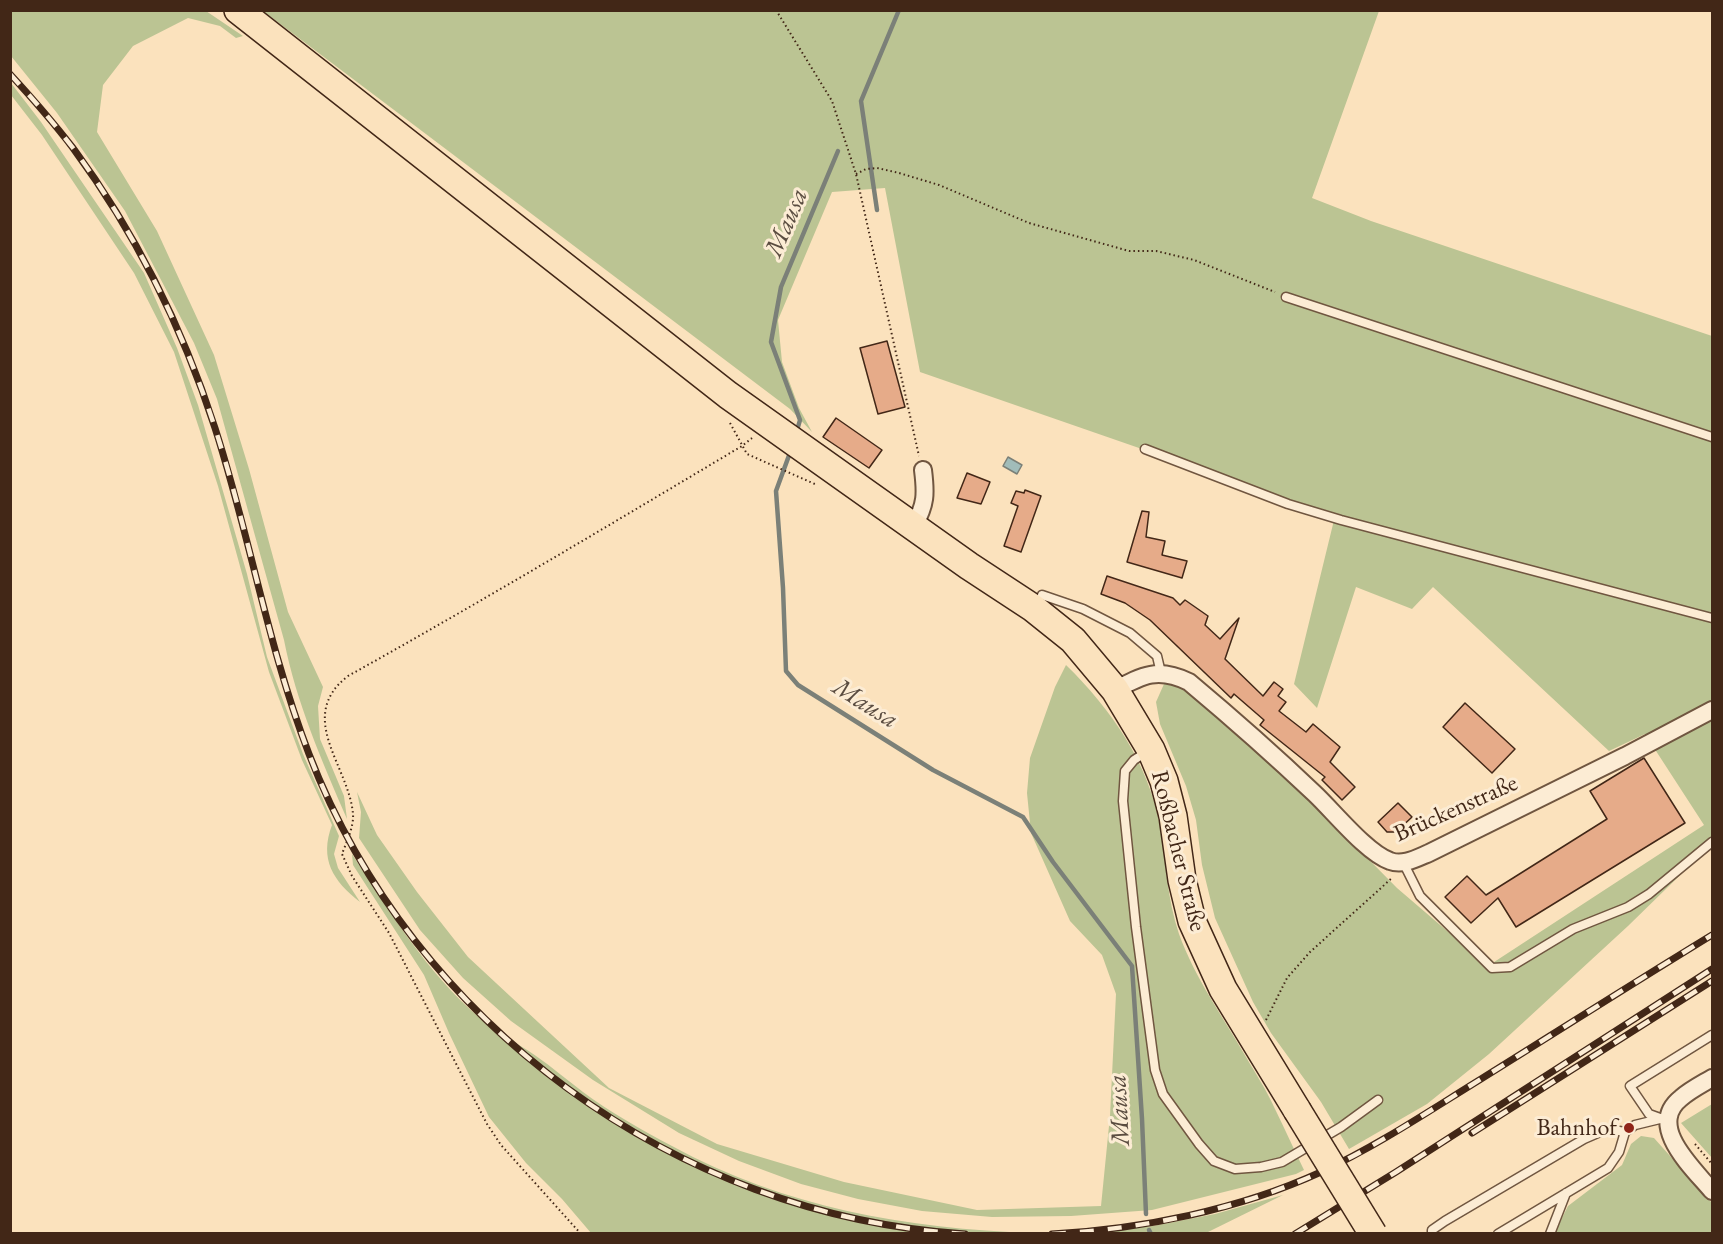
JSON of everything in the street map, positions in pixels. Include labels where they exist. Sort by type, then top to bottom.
[{"type":"main road","name":"Roßbacher Straße","points":[[238,10],[637,325],[765,423],[1033,608],[1072,640],[1115,690],[1151,750],[1164,781],[1173,816],[1182,880],[1192,921],[1224,989],[1373,1233]]},
{"type":"street","points":[[914,526],[923,509],[925,496],[923,470]]},
{"type":"street","points":[[1115,690],[1133,681],[1161,673]]},
{"type":"street","name":"Brückenstraße","points":[[1161,673],[1177,676],[1197,690],[1382,857],[1393,862],[1403,862],[1429,853],[1713,710]]},
{"type":"street","points":[[1713,1078],[1680,1098],[1668,1117],[1671,1137],[1677,1149],[1713,1191]]},
{"type":"lane","points":[[1286,297],[1713,437]]},
{"type":"lane","points":[[1145,450],[1288,504],[1341,520],[1713,618]]},
{"type":"lane","points":[[1042,596],[1083,609],[1130,633],[1157,656],[1161,673]]},
{"type":"lane","points":[[1151,750],[1134,760],[1125,771],[1123,801],[1136,927],[1155,1070],[1163,1094],[1214,1161],[1235,1169],[1261,1167],[1282,1162],[1341,1127],[1378,1100]]},
{"type":"lane","points":[[1403,862],[1420,896],[1491,968],[1510,967],[1573,929],[1628,907],[1649,894],[1713,842]]},
{"type":"lane","points":[[1668,1117],[1659,1118],[1649,1114],[1630,1086],[1713,1035]]},
{"type":"lane","points":[[1432,1233],[1432,1230],[1445,1221],[1584,1139],[1607,1129],[1624,1132],[1635,1125],[1668,1117]]},
{"type":"lane","points":[[1498,1233],[1608,1168],[1619,1152],[1624,1132]]},
{"type":"lane","points":[[1550,1233],[1566,1193]]},
{"type":"path","points":[[776,10],[832,101],[856,174],[923,470]]},
{"type":"path","points":[[856,174],[866,169],[877,168],[899,172],[939,185],[1029,223],[1130,251],[1156,251],[1194,260],[1286,297]]},
{"type":"path","points":[[581,1233],[501,1144],[487,1124],[443,1034],[389,933],[352,876],[342,854],[353,815],[324,732],[326,708],[337,685],[348,676],[437,628],[742,446],[765,423]]},
{"type":"path","points":[[752,457],[801,479]]},
{"type":"path","points":[[1255,1041],[1287,978],[1310,952],[1390,880],[1403,862]]},
{"type":"path","points":[[1691,1140],[1713,1164]]},
{"type":"green space","points":[[10,11],[206,11],[243,36],[236,38],[220,26],[188,18],[133,46],[103,85],[97,132],[157,231],[214,355],[249,469],[288,612],[323,687],[318,706],[320,739],[344,796],[347,819],[319,753],[295,686],[217,399],[194,343],[125,211],[57,113],[11,56]]},
{"type":"green space","points":[[263,11],[1379,11],[1312,198],[1371,221],[1712,336],[1712,844],[1628,926],[1489,1054],[1427,1104],[1349,1149],[1321,1102],[1271,1033],[1253,1002],[1215,918],[1202,865],[1196,820],[1186,786],[1160,724],[1156,702],[1164,684],[1176,682],[1202,691],[1397,888],[1488,966],[1704,825],[1645,734],[1609,751],[1433,587],[1412,609],[1356,587],[1317,708],[1294,684],[1335,516],[920,372],[885,188],[832,192],[778,320],[782,362],[799,408],[812,432],[790,409]]},
{"type":"green space","points":[[11,83],[41,122],[144,273],[177,348],[198,405],[247,574],[267,657],[303,754],[339,836],[334,854],[338,868],[360,902],[342,886],[331,868],[327,848],[332,825],[302,760],[269,672],[218,486],[174,352],[134,273],[42,135],[11,95]]},
{"type":"green space","points":[[1066,665],[1113,719],[1126,738],[1147,781],[1155,803],[1169,894],[1179,934],[1201,982],[1272,1102],[1304,1170],[1296,1174],[1152,1210],[1071,1216],[992,1217],[922,1211],[858,1199],[801,1184],[739,1161],[679,1133],[593,1080],[511,1021],[463,978],[420,930],[359,838],[361,812],[357,792],[377,835],[417,892],[468,957],[609,1088],[717,1144],[844,1182],[977,1210],[1101,1206],[1110,1116],[1116,994],[1102,955],[1070,921],[1031,833],[1027,793],[1030,758],[1055,687]]},
{"type":"green space","points":[[352,854],[426,962],[480,1018],[593,1099],[649,1134],[714,1167],[758,1185],[847,1211],[939,1226],[1033,1233],[591,1233],[562,1199],[526,1163],[489,1117],[424,975],[353,865]]},
{"type":"green space","points":[[1712,1104],[1712,1158],[1681,1123]]},
{"type":"green space","points":[[1641,1136],[1654,1138],[1712,1203],[1712,1233],[1554,1234],[1568,1206],[1622,1165],[1631,1144]]},
{"type":"green space","points":[[1283,1195],[1206,1233],[1083,1233],[1153,1226],[1215,1214]]},
{"type":"water","points":[[1008,457],[1022,465],[1017,474],[1003,466]]},
{"type":"building","points":[[887,341],[905,407],[878,414],[860,348]]},
{"type":"building","points":[[836,418],[882,450],[869,468],[823,437]]},
{"type":"building","points":[[967,473],[990,482],[981,504],[957,498]]},
{"type":"building","points":[[1025,490],[1041,496],[1021,552],[1004,546],[1018,506],[1011,503],[1016,491],[1024,493]]},
{"type":"building","points":[[1142,511],[1149,512],[1146,537],[1165,541],[1162,555],[1187,561],[1182,578],[1127,562]]},
{"type":"building","points":[[1107,576],[1173,598],[1180,605],[1185,600],[1208,616],[1205,625],[1220,639],[1239,618],[1225,659],[1263,696],[1274,682],[1283,689],[1278,696],[1286,702],[1279,711],[1306,732],[1313,724],[1340,747],[1330,762],[1355,787],[1342,800],[1322,780],[1325,777],[1260,725],[1264,720],[1234,694],[1231,698],[1150,620],[1125,603],[1101,594]]},
{"type":"building","points":[[1465,703],[1515,749],[1492,773],[1443,727]]},
{"type":"building","points":[[1644,758],[1685,823],[1516,927],[1498,898],[1471,923],[1445,897],[1467,876],[1486,895],[1607,819],[1590,791]]},
{"type":"building","points":[[1398,803],[1412,817],[1396,832],[1387,832],[1378,822]]},
{"type":"waterway","name":"Mausa","points":[[877,210],[861,101],[899,10]]},
{"type":"waterway","name":"Mausa","points":[[796,434],[800,420],[771,342],[781,287],[838,151]]},
{"type":"waterway","name":"Mausa","points":[[791,450],[776,491],[786,671],[798,685],[933,770],[1023,817],[1053,862],[1132,966],[1146,1214]]},
{"type":"waterway","name":"Mausa","points":[[1149,1230],[1151,1234]]},
{"type":"railway","points":[[10,74],[58,129],[96,180],[137,247],[172,318],[215,428],[239,510],[270,633],[309,754],[355,851],[415,940],[486,1020],[568,1088],[658,1145],[755,1189],[858,1219],[965,1234]]},
{"type":"railway","points":[[1052,1234],[1120,1228],[1189,1215],[1257,1197],[1321,1172],[1402,1128],[1712,935]]},
{"type":"railway","points":[[1295,1234],[1396,1172],[1712,969]]},
{"type":"railway","points":[[1472,1133],[1712,981]]},
{"type":"place","name":"Bahnhof","points":[[1629,1128]]}]
